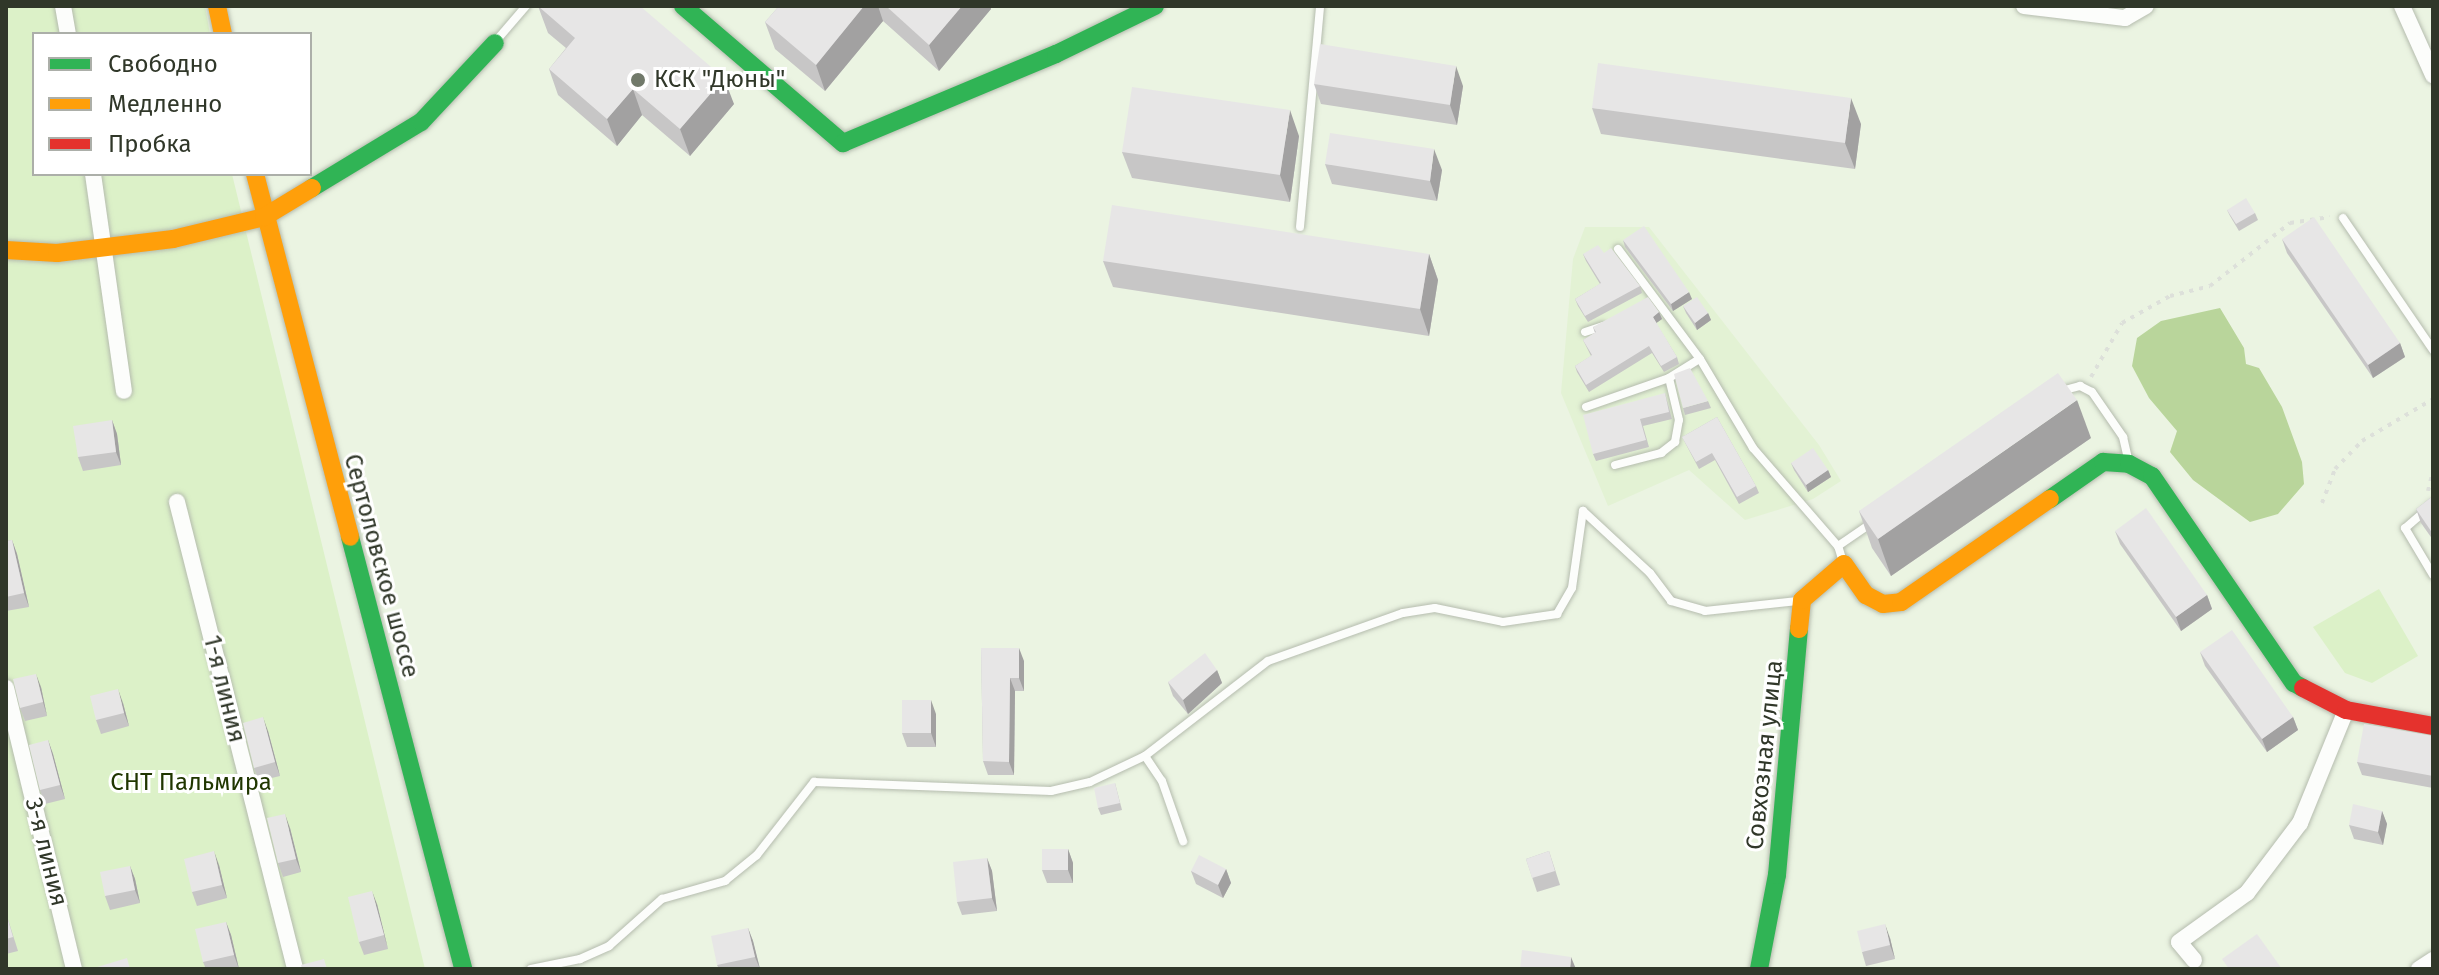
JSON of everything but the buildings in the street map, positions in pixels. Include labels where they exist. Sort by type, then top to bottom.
[{"type":"street","points":[[63,6],[68,32]]},
{"type":"street","points":[[217,6],[223,32]]},
{"type":"street","points":[[683,6],[843,143],[1056,54],[1155,6]]},
{"type":"street","points":[[2024,6],[2125,18],[2146,6]]},
{"type":"street","points":[[2402,6],[2433,75]]},
{"type":"street","points":[[6,250],[57,253],[173,239],[264,217],[421,122],[495,43]]},
{"type":"street","points":[[93,176],[124,391]]},
{"type":"street","name":"Сертоловское шоссе","points":[[255,176],[463,969]]},
{"type":"street","points":[[1802,600],[1841,555],[1866,595],[1883,604],[1901,602],[2103,462],[2129,464],[2152,476],[2294,683],[2319,701],[2346,710],[2433,726]]},
{"type":"street","name":"1-я линия","points":[[177,502],[295,969]]},
{"type":"street","name":"Совхозная улица","points":[[1759,969],[1777,875],[1802,600]]},
{"type":"street","name":"3-я линия","points":[[6,688],[74,969]]},
{"type":"street","points":[[2194,960],[2179,942],[2247,893],[2300,823],[2346,710]]},
{"type":"street","points":[[2419,969],[2433,960]]},
{"type":"lane","points":[[495,43],[526,6]]},
{"type":"lane","points":[[1300,227],[1320,6]]},
{"type":"lane","points":[[2343,218],[2433,350]]},
{"type":"lane","points":[[1618,249],[1700,359],[1753,448],[1841,555],[1889,511]]},
{"type":"lane","points":[[1639,304],[1651,296]]},
{"type":"lane","points":[[1585,332],[1615,319]]},
{"type":"lane","points":[[1586,407],[1669,378],[1700,359]]},
{"type":"lane","points":[[1615,465],[1661,453],[1675,442],[1679,420],[1669,378]]},
{"type":"lane","points":[[2054,396],[2080,386],[2092,392],[2123,437],[2129,464]]},
{"type":"lane","points":[[2433,504],[2405,528],[2433,575]]},
{"type":"lane","points":[[531,969],[580,959],[609,946],[662,899],[725,881],[757,855],[814,782],[1051,791],[1090,782],[1145,756],[1268,661],[1403,613],[1435,608],[1503,622],[1557,614],[1572,588],[1583,511],[1650,573],[1671,601],[1705,611],[1802,600]]},
{"type":"lane","points":[[1145,756],[1162,781],[1183,841]]},
{"type":"path","points":[[2080,386],[2099,371],[2122,323],[2170,296],[2210,286],[2290,223],[2319,215],[2343,218]]},
{"type":"path","points":[[2322,503],[2335,469],[2362,441],[2433,399]]},
{"type":"shaded area","points":[[1585,227],[1649,227],[1819,445],[1841,481],[1813,499],[1745,520],[1689,470],[1608,506],[1561,393],[1573,259]]},
{"type":"shaded area","points":[[2220,308],[2244,348],[2246,364],[2259,368],[2282,407],[2302,462],[2304,484],[2278,514],[2250,522],[2193,480],[2170,452],[2177,431],[2149,398],[2132,366],[2137,338],[2161,321]]},
{"type":"green space","name":"СНТ Пальмира","points":[[6,6],[205,6],[210,32],[32,32],[32,176],[232,176],[425,969],[6,969]]},
{"type":"green space","points":[[2379,589],[2418,656],[2372,683],[2345,673],[2313,627]]},
{"type":"traffic: fast","points":[[683,6],[843,143],[1056,54],[1155,6]]},
{"type":"traffic: fast","points":[[312,188],[421,122],[495,43]]},
{"type":"traffic: fast","points":[[2050,499],[2103,462],[2129,464],[2152,476],[2294,683],[2303,688]]},
{"type":"traffic: fast","points":[[350,537],[463,969]]},
{"type":"traffic: fast","points":[[1759,969],[1777,875],[1799,629]]},
{"type":"traffic: slow","points":[[217,6],[223,32]]},
{"type":"traffic: slow","points":[[256,176],[350,537]]},
{"type":"traffic: slow","points":[[6,250],[57,253],[173,239],[264,217],[312,188]]},
{"type":"traffic: slow","points":[[1799,629],[1802,600],[1844,564],[1866,595],[1883,604],[1901,602],[2050,499]]},
{"type":"traffic: jam","points":[[2303,688],[2346,710],[2433,726]]},
{"type":"place","name":"КСК \"Дюны\"","points":[[638,80]]}]
